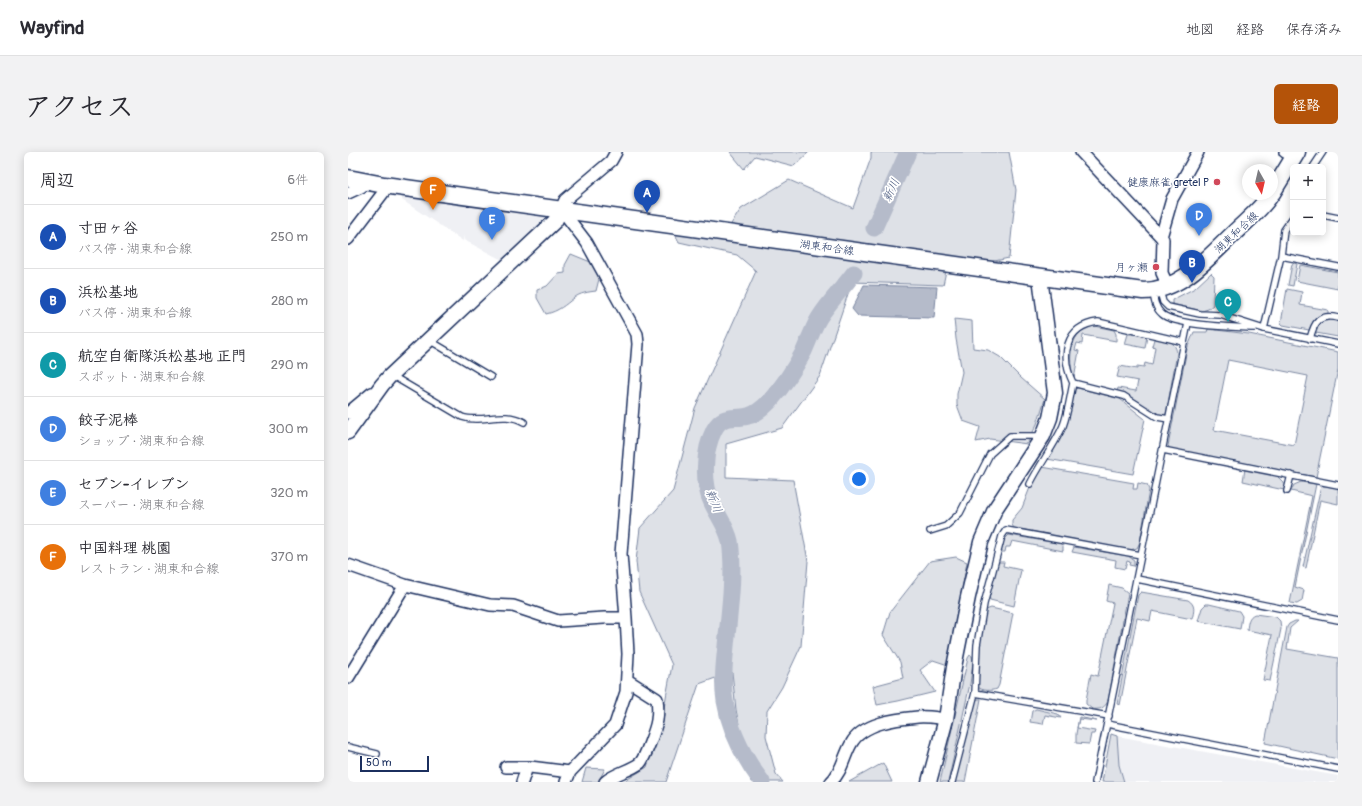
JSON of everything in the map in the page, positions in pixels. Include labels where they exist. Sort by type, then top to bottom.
[{"type":"main road","name":"湖東和合線","points":[[1278,181],[1292,154]]},
{"type":"main road","name":"湖東和合線","points":[[348,178],[384,185],[1136,291],[1160,289],[1183,277],[1204,262],[1261,208],[1267,200]]},
{"type":"street","points":[[348,413],[477,296],[556,221],[565,200],[611,161],[616,152]]},
{"type":"street","points":[[1081,152],[1161,237],[1163,242],[1160,289]]},
{"type":"street","points":[[1161,237],[1172,199],[1198,152]]},
{"type":"street","points":[[348,193],[361,187],[368,181]]},
{"type":"street","points":[[348,239],[383,193],[384,185]]},
{"type":"street","points":[[506,767],[527,767],[568,777],[615,725],[626,692],[628,654],[622,554],[638,344],[637,334],[587,243],[561,209]]},
{"type":"street","points":[[929,782],[946,718],[954,667],[981,542],[995,509],[1043,436],[1050,418],[1055,393],[1040,277]]},
{"type":"street","points":[[348,432],[386,380]]},
{"type":"street","points":[[348,565],[405,585],[490,605],[513,606],[558,621],[626,618]]},
{"type":"street","points":[[348,677],[405,585]]},
{"type":"street","points":[[605,782],[615,775],[641,763],[657,720],[657,699],[627,680]]},
{"type":"street","points":[[831,782],[842,766],[851,743],[862,730],[882,723],[919,716],[946,718]]},
{"type":"street","points":[[522,782],[527,767]]},
{"type":"lane","points":[[1315,164],[1323,152]]},
{"type":"lane","points":[[1326,216],[1338,218]]},
{"type":"lane","points":[[1264,329],[1281,256],[1284,230],[1290,222]]},
{"type":"lane","points":[[1281,256],[1338,267]]},
{"type":"lane","points":[[1160,289],[1154,300],[1163,316],[1188,323],[1264,329],[1338,344]]},
{"type":"lane","points":[[1160,289],[1163,302],[1168,307],[1200,314],[1220,315],[1264,329]]},
{"type":"lane","points":[[1310,338],[1316,323],[1320,319],[1327,316],[1338,318]]},
{"type":"lane","points":[[1030,484],[1062,427],[1066,416],[1073,383],[1067,367],[1066,356],[1068,345],[1072,336],[1079,328],[1089,323],[1098,322],[1184,342]]},
{"type":"lane","points":[[1095,782],[1188,323]]},
{"type":"lane","points":[[428,339],[491,377]]},
{"type":"lane","points":[[386,380],[468,419],[507,417],[517,418],[524,422]]},
{"type":"lane","points":[[1073,383],[1124,396],[1157,417],[1169,419]]},
{"type":"lane","points":[[930,531],[946,526],[960,513],[990,454],[1010,436],[1043,436]]},
{"type":"lane","points":[[1163,450],[1338,485]]},
{"type":"lane","points":[[1287,491],[1291,475]]},
{"type":"lane","points":[[952,782],[975,693],[977,645],[984,604],[1002,536],[1006,530],[1141,555]]},
{"type":"lane","points":[[1137,579],[1338,620]]},
{"type":"lane","points":[[975,693],[1109,716]]},
{"type":"lane","points":[[1107,724],[1338,769]]},
{"type":"lane","points":[[348,747],[377,754]]},
{"type":"shaded area","points":[[730,152],[809,152],[794,166],[755,156],[744,169]]},
{"type":"shaded area","points":[[871,152],[1009,152],[1016,190],[1009,258],[946,271],[943,285],[852,282],[820,376],[782,428],[726,444],[726,477],[793,480],[808,561],[801,646],[782,687],[767,711],[766,736],[776,774],[783,782],[751,782],[736,710],[732,672],[699,684],[666,782],[623,782],[647,767],[664,708],[672,665],[639,592],[636,561],[640,528],[673,491],[695,408],[756,271],[737,255],[679,242],[673,230],[723,236],[741,209],[789,180],[853,208],[871,158]]},
{"type":"shaded area","points":[[402,194],[543,211],[546,219],[504,261],[464,240],[464,235],[463,241],[402,200]]},
{"type":"shaded area","points":[[571,254],[593,263],[599,279],[596,291],[579,295],[565,305],[551,313],[546,314],[537,298],[537,290],[547,286],[558,274],[565,273],[565,265]]},
{"type":"shaded area","points":[[1292,264],[1297,264],[1293,286],[1288,285]]},
{"type":"shaded area","points":[[1300,265],[1338,272],[1338,289],[1297,281]]},
{"type":"shaded area","points":[[1211,273],[1214,276],[1213,305],[1208,309],[1202,311],[1172,304],[1172,300],[1195,288]]},
{"type":"shaded area","points":[[1287,289],[1302,292],[1300,305],[1328,310],[1328,314],[1318,317],[1309,330],[1283,325],[1281,323]]},
{"type":"shaded area","points":[[954,319],[972,321],[973,348],[988,350],[1000,357],[1045,399],[1037,424],[1027,444],[990,439],[976,442],[980,427],[963,421],[957,405],[957,394],[962,372]]},
{"type":"shaded area","points":[[1327,319],[1338,320],[1338,337],[1316,333],[1319,324]]},
{"type":"shaded area","points":[[1094,326],[1114,330],[1116,334],[1116,341],[1083,335],[1082,344],[1077,343],[1075,350],[1079,351],[1074,378],[1071,362],[1072,346],[1080,333],[1086,328]]},
{"type":"shaded area","points":[[1208,329],[1249,334],[1338,352],[1338,369],[1316,477],[1171,449],[1168,446],[1187,349],[1194,332],[1207,332]],"holes":[[[1228,360],[1308,376],[1294,445],[1214,430]]]},
{"type":"shaded area","points":[[1128,334],[1147,336],[1145,348],[1125,344]]},
{"type":"shaded area","points":[[1154,339],[1169,341],[1174,345],[1177,353],[1165,416],[1150,412],[1117,392],[1118,388],[1136,391],[1138,381],[1117,377],[1120,366],[1137,369],[1137,366],[1144,367],[1145,363],[1152,365],[1155,347],[1152,346]]},
{"type":"shaded area","points":[[1078,388],[1120,399],[1145,419],[1133,474],[1047,459],[1063,430],[1073,391]]},
{"type":"shaded area","points":[[1042,467],[1134,483],[1133,489],[1137,489],[1138,483],[1147,485],[1149,490],[1140,542],[1137,548],[1130,550],[1014,528],[1012,525],[1012,520],[1022,508],[1031,485]]},
{"type":"shaded area","points":[[1245,469],[1277,476],[1284,483],[1284,490],[1243,481]]},
{"type":"shaded area","points":[[1301,482],[1316,484],[1295,587],[1304,590],[1302,601],[1297,604],[1290,603],[1312,496],[1291,491],[1294,485]]},
{"type":"shaded area","points":[[1321,486],[1338,488],[1338,504],[1320,500],[1306,568],[1303,567]]},
{"type":"shaded area","points":[[1009,535],[1062,544],[1063,551],[1012,541],[1010,547],[1006,547],[1005,552],[1001,552],[1004,540]]},
{"type":"shaded area","points":[[1074,547],[1128,556],[1134,560],[1134,566],[1129,565],[1130,562],[1127,561],[1125,569],[1115,567],[1116,560],[1072,552]]},
{"type":"shaded area","points":[[956,557],[967,562],[948,665],[933,660],[920,670],[935,692],[877,705],[873,686],[903,678],[900,662],[883,635],[890,612],[930,561]]},
{"type":"shaded area","points":[[998,562],[1004,562],[1003,566],[1021,570],[1014,606],[990,600],[989,596]]},
{"type":"shaded area","points":[[1109,585],[1122,588],[1128,593],[1108,701],[1102,708],[1092,709],[1086,704],[1086,700],[1091,674],[1098,676],[1113,603],[1106,601]]},
{"type":"shaded area","points":[[1141,592],[1188,600],[1194,608],[1192,619],[1152,611],[1150,621],[1137,618],[1120,705],[1117,704],[1138,595]]},
{"type":"shaded area","points":[[1206,604],[1239,611],[1242,616],[1240,629],[1198,621],[1202,608]]},
{"type":"shaded area","points":[[991,608],[1013,613],[999,685],[997,689],[987,690],[978,687],[979,644],[986,610]]},
{"type":"shaded area","points":[[1255,614],[1276,617],[1280,621],[1281,629],[1270,681],[1263,680],[1272,635],[1247,630],[1250,618]]},
{"type":"shaded area","points":[[1295,621],[1298,621],[1290,628],[1287,649],[1338,658],[1338,759],[1265,743],[1287,627]]},
{"type":"shaded area","points":[[970,655],[972,656],[973,662],[970,684],[948,782],[940,782],[968,658]]},
{"type":"shaded area","points":[[981,699],[965,782],[953,782],[974,702]]},
{"type":"shaded area","points":[[1036,709],[1058,714],[1061,718],[1045,715],[1043,724],[1030,722],[1032,711]]},
{"type":"shaded area","points":[[1079,717],[1097,721],[1079,719],[1077,727]]},
{"type":"shaded area","points":[[1077,728],[1095,731],[1094,734],[1091,734],[1089,744],[1076,743]]},
{"type":"shaded area","points":[[1111,734],[1117,736],[1119,765],[1124,782],[1102,782]]},
{"type":"shaded area","points":[[1117,736],[1338,776],[1338,782],[1124,782],[1119,765]]},
{"type":"shaded area","points":[[883,763],[892,782],[849,782]]},
{"type":"shaded area","points":[[586,768],[605,769],[598,782],[582,782]]},
{"type":"water","points":[[864,285],[937,287],[934,318],[858,316],[852,309]]},
{"type":"waterway","name":"新川","points":[[874,228],[908,152]]},
{"type":"waterway","name":"新川","points":[[762,782],[738,743],[730,723],[725,701],[724,674],[732,567],[730,541],[727,531],[709,495],[706,476],[706,456],[714,430],[721,421],[729,418],[743,417],[754,414],[765,406],[775,395],[804,351],[819,318],[854,273]]},
{"type":"place","name":"健康麻雀 gretel P","points":[[1217,182]]},
{"type":"place","name":"中国料理 桃園","points":[[433,210]]},
{"type":"place","name":"寸田ヶ谷","points":[[647,213]]},
{"type":"place","name":"餃子泥棒","points":[[1199,236]]},
{"type":"place","name":"セブン-イレブン","points":[[492,240]]},
{"type":"place","name":"月ヶ瀬","points":[[1156,267]]},
{"type":"place","name":"浜松基地","points":[[1192,283]]},
{"type":"place","name":"航空自衛隊浜松基地 正門","points":[[1228,322]]}]
